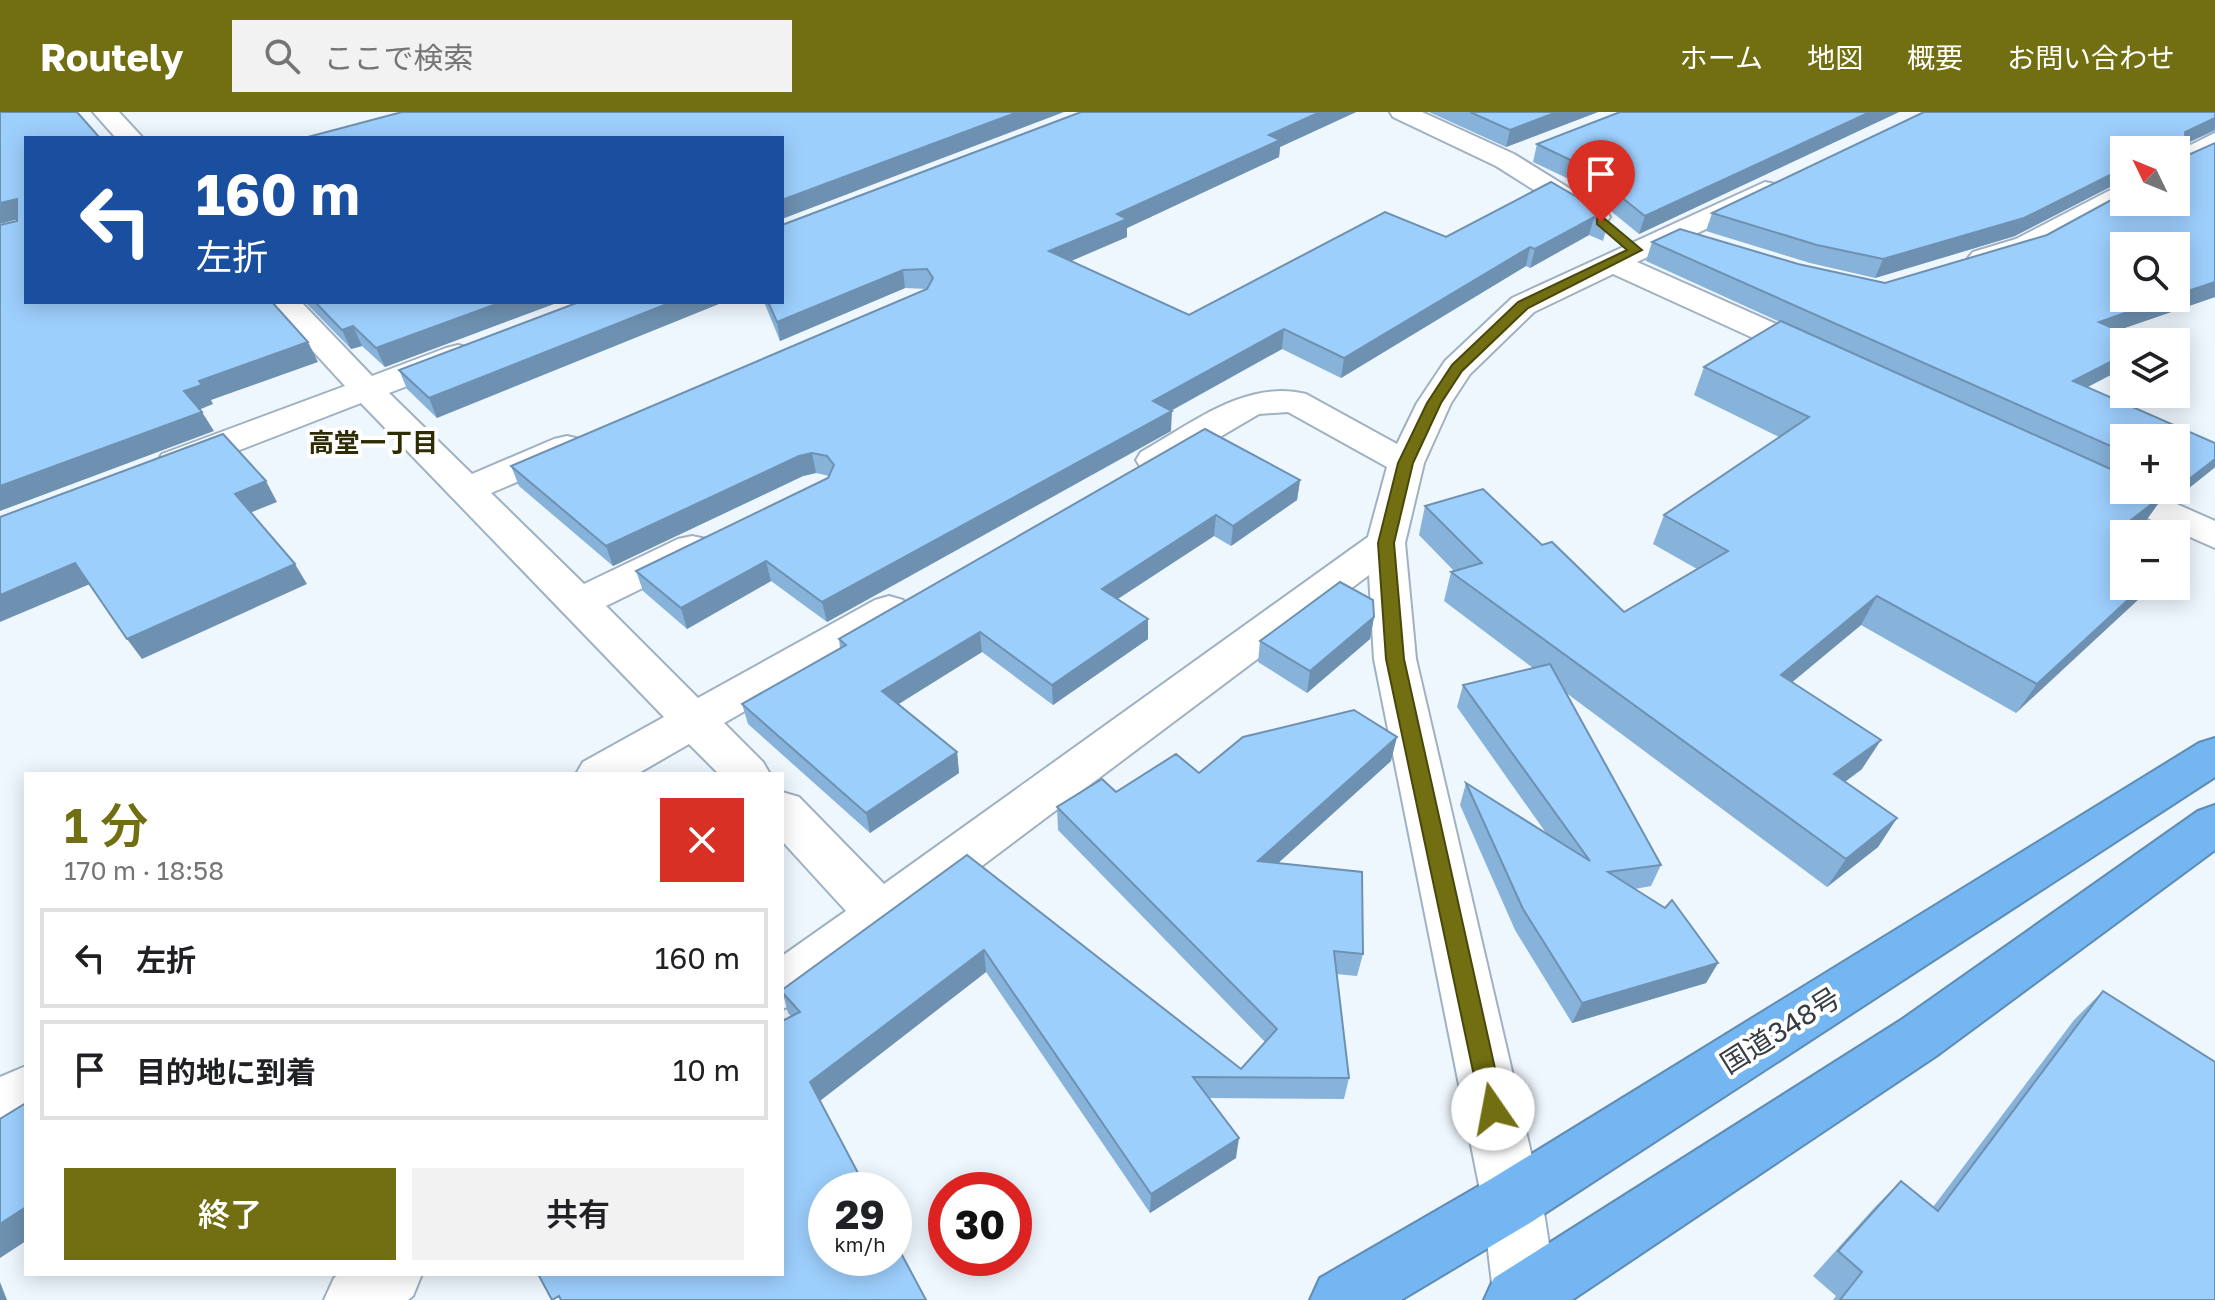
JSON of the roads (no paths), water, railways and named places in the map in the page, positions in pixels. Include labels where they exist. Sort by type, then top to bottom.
[{"type":"highway","name":"国道348号","points":[[1342,1300],[1512,1200],[2215,755]]},
{"type":"highway","points":[[1522,1298],[1920,1037],[2215,824]]},
{"type":"street","points":[[105,112],[128,136]]},
{"type":"street","points":[[1402,112],[1505,160],[1584,207],[1624,256],[1842,366]]},
{"type":"street","points":[[2190,155],[2215,141]]},
{"type":"street","points":[[1505,160],[1532,149]]},
{"type":"street","points":[[1522,1298],[1512,1200],[1395,659],[1386,543],[1406,463],[1434,403],[1457,368],[1523,305],[1799,173]]},
{"type":"street","points":[[1951,267],[2026,245],[2110,199]]},
{"type":"street","points":[[1673,234],[1716,247]]},
{"type":"street","points":[[286,304],[745,772]]},
{"type":"street","points":[[147,473],[482,346]]},
{"type":"street","points":[[1126,475],[1251,404],[1294,401],[1406,463]]},
{"type":"street","points":[[466,490],[597,434]]},
{"type":"street","points":[[2071,471],[2215,536]]},
{"type":"street","points":[[579,603],[719,535]]},
{"type":"street","points":[[784,985],[1386,543]]},
{"type":"street","points":[[603,772],[918,594]]},
{"type":"street","points":[[784,812],[881,914]]},
{"type":"street","points":[[0,1106],[24,1093]]},
{"type":"street","points":[[356,1300],[388,1276]]},
{"type":"district","name":"高堂一丁目","points":[[373,442]]}]
